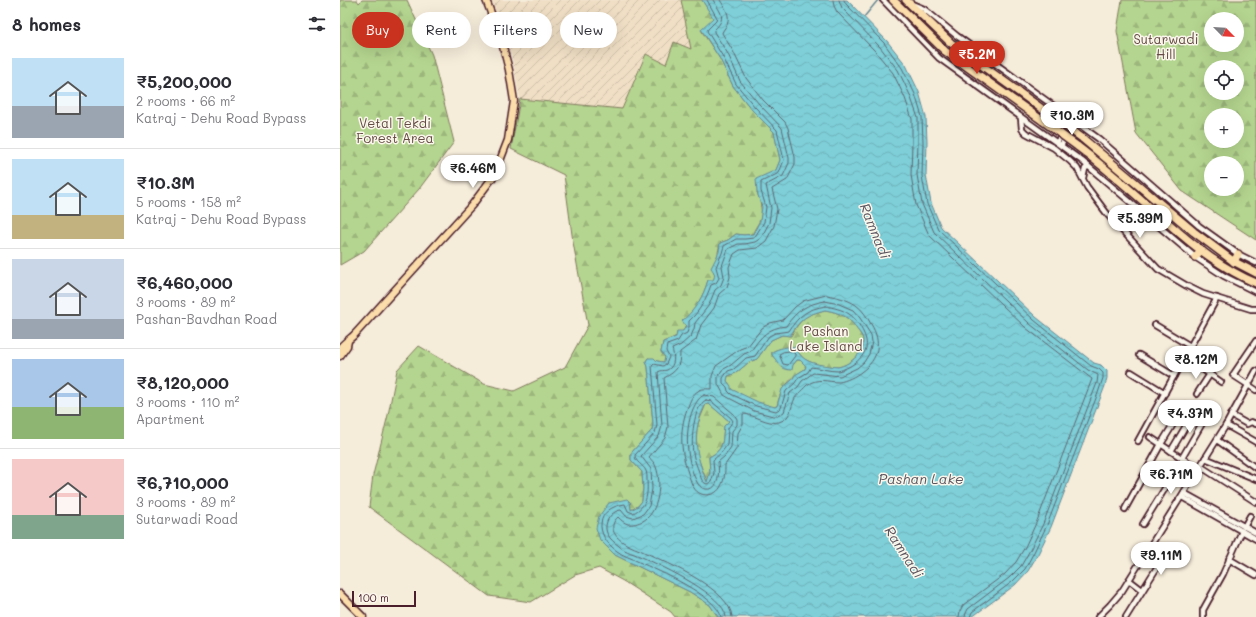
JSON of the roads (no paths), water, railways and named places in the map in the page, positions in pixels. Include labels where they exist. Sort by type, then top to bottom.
[{"type":"highway","points":[[907,1],[951,43],[1082,138],[1194,232],[1234,262],[1256,273]]},
{"type":"highway","points":[[893,3],[916,22],[945,51],[1077,146],[1201,250],[1228,270],[1256,283]]},
{"type":"highway","points":[[910,28],[916,22]]},
{"type":"highway","points":[[1195,257],[1201,250]]},
{"type":"highway","points":[[1234,262],[1238,254]]},
{"type":"main road","points":[[340,348],[472,205],[493,177],[501,158],[508,140],[514,101],[509,70],[501,39],[486,0]]},
{"type":"main road","points":[[340,356],[347,346],[348,341]]},
{"type":"main road","points":[[340,594],[363,617]]},
{"type":"street","points":[[883,0],[893,3],[910,28],[939,58],[1088,166],[1195,257],[1224,276],[1256,292]]},
{"type":"street","points":[[907,1],[924,9],[962,40],[1099,139],[1199,226],[1238,254],[1256,263]]},
{"type":"street","points":[[1022,118],[1022,129],[1026,133],[1065,156],[1077,168],[1108,215],[1158,269],[1187,286],[1217,298],[1251,309],[1256,309]]},
{"type":"street","points":[[1059,144],[1076,122]]},
{"type":"street","points":[[1083,178],[1085,169],[1088,166]]},
{"type":"street","points":[[1138,441],[1217,298]]},
{"type":"street","points":[[1155,325],[1190,346]]},
{"type":"street","points":[[1256,341],[1234,375],[1256,390]]},
{"type":"street","points":[[1139,355],[1174,376]]},
{"type":"street","points":[[1185,357],[1221,382]]},
{"type":"street","points":[[1098,617],[1104,614],[1129,580],[1217,440],[1256,371]]},
{"type":"street","points":[[1131,372],[1165,393]]},
{"type":"street","points":[[1197,394],[1210,374]]},
{"type":"street","points":[[1125,508],[1185,405]]},
{"type":"street","points":[[1171,451],[1196,408]]},
{"type":"street","points":[[1142,524],[1183,458],[1211,408]]},
{"type":"street","points":[[1231,416],[1246,424],[1251,422],[1256,424]]},
{"type":"street","points":[[1226,425],[1256,442]]},
{"type":"street","points":[[1150,437],[1256,502]]},
{"type":"street","points":[[1217,440],[1256,468]]},
{"type":"street","points":[[1205,458],[1256,479]]},
{"type":"street","points":[[1183,495],[1245,530],[1256,539]]},
{"type":"street","points":[[1203,617],[1203,610],[1245,530],[1250,516]]},
{"type":"street","points":[[1245,530],[1256,533]]},
{"type":"street","points":[[1126,617],[1166,553]]},
{"type":"street","points":[[1229,559],[1256,575]]},
{"type":"street","points":[[1129,580],[1142,590]]},
{"type":"water","name":"Pashan Lake","points":[[702,0],[847,0],[887,41],[906,65],[919,92],[926,117],[926,175],[931,203],[941,227],[1036,317],[1094,363],[1101,365],[1107,371],[1105,386],[1051,527],[1038,554],[1028,571],[1015,585],[972,617],[718,617],[710,605],[690,592],[615,555],[600,540],[596,528],[599,516],[609,503],[627,499],[630,502],[631,510],[638,506],[642,501],[642,472],[631,460],[631,453],[652,430],[653,424],[648,367],[646,361],[648,358],[654,358],[657,361],[664,362],[665,357],[661,352],[663,342],[676,337],[677,331],[683,331],[686,326],[682,321],[698,302],[704,292],[708,280],[713,280],[714,278],[711,268],[719,252],[720,243],[728,240],[736,234],[753,234],[760,221],[762,207],[757,192],[756,179],[776,170],[780,160],[774,132],[752,110],[733,86],[720,59],[701,29],[713,18]],"holes":[[[825,310],[847,318],[863,338],[861,351],[855,358],[847,364],[837,367],[809,361],[801,356],[796,347],[778,349],[772,352],[772,355],[778,363],[785,369],[792,370],[793,365],[797,360],[800,360],[806,366],[805,369],[795,375],[792,380],[782,389],[777,406],[775,407],[758,402],[731,389],[731,386],[727,381],[728,376],[736,373],[749,362],[757,359],[771,340],[782,335],[790,336],[797,325],[804,318]],[[706,404],[709,404],[729,421],[724,426],[723,440],[720,448],[709,457],[710,472],[707,482],[697,452],[696,443],[698,424]]]},
{"type":"waterway","points":[[864,17],[878,0]]},
{"type":"park label","name":"Sutarwadi Hill","points":[[1166,46]]},
{"type":"park label","name":"Vetal Tekdi Forest Area","points":[[395,130]]},
{"type":"park label","name":"Pashan Lake Island","points":[[826,338]]},
{"type":"water label","name":"Ramnadi","points":[[875,231]]},
{"type":"water label","name":"Ramnadi","points":[[904,552]]}]
